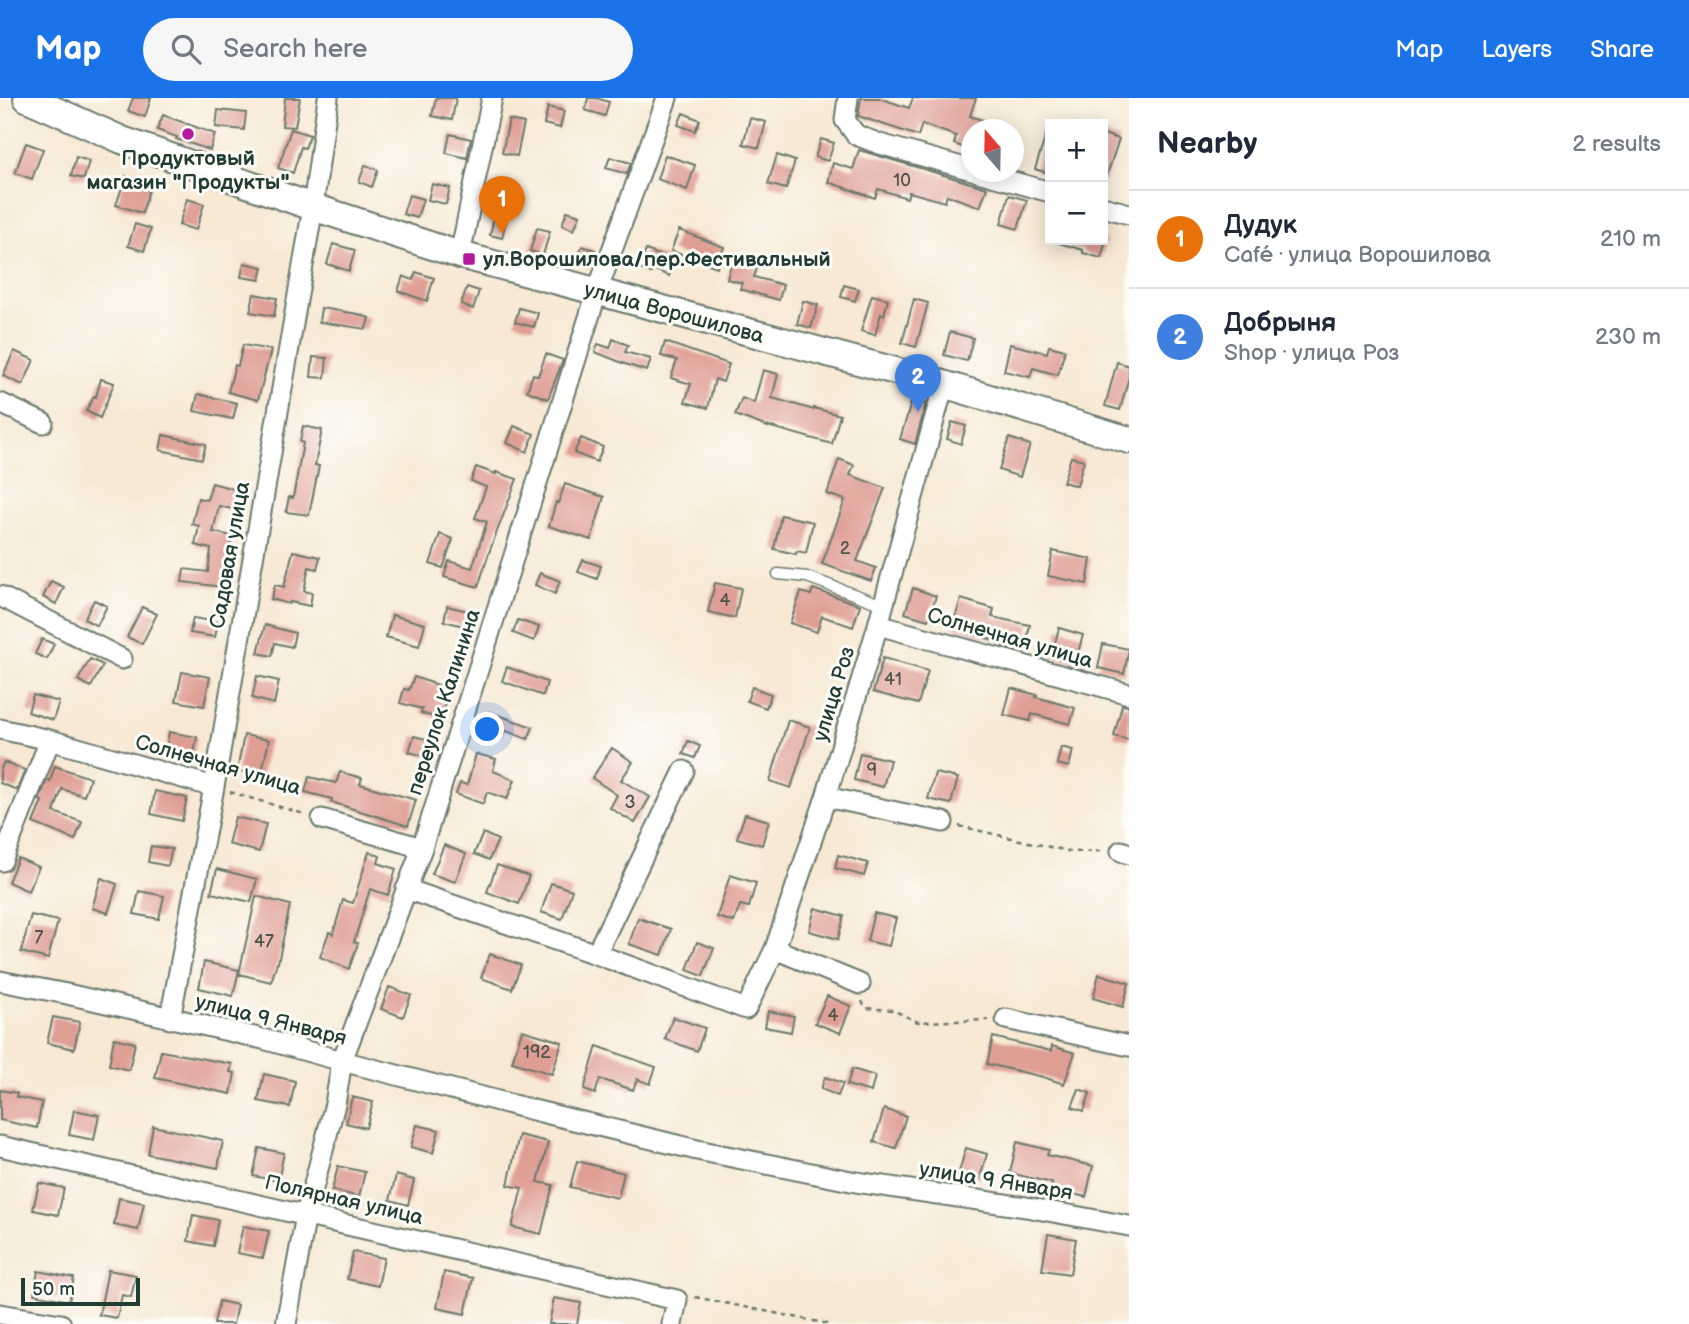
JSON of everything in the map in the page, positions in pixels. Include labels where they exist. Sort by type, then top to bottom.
[{"type":"main road","name":"улица Ворошилова","points":[[27,98],[122,140],[460,255],[944,384],[1129,440]]},
{"type":"street","name":"Садовая улица","points":[[170,1019],[214,787],[313,207],[328,98]]},
{"type":"street","points":[[460,255],[492,98]]},
{"type":"street","name":"переулок Калинина","points":[[286,1324],[306,1215],[335,1104],[342,1061],[422,848],[597,292],[667,98]]},
{"type":"street","points":[[848,98],[845,120],[856,135],[961,167]]},
{"type":"street","points":[[1014,182],[1045,191]]},
{"type":"street","points":[[1108,208],[1129,214]]},
{"type":"street","name":"улица Роз","points":[[596,954],[746,1009],[775,949],[826,797],[878,625],[944,384]]},
{"type":"street","points":[[0,403],[43,423]]},
{"type":"street","points":[[0,596],[122,659]]},
{"type":"street","name":"Солнечная улица","points":[[878,625],[1129,694]]},
{"type":"street","name":"Солнечная улица","points":[[0,729],[50,740],[214,787]]},
{"type":"street","points":[[2,861],[50,740]]},
{"type":"street","points":[[405,889],[596,954],[684,771]]},
{"type":"street","points":[[826,797],[943,822]]},
{"type":"street","name":"Солнечная улица","points":[[322,819],[422,848]]},
{"type":"street","points":[[775,949],[860,984]]},
{"type":"street","name":"улица 9 Января","points":[[0,981],[262,1039],[697,1150],[856,1182],[1026,1207],[1129,1226]]},
{"type":"street","points":[[1006,1019],[1129,1046]]},
{"type":"street","name":"Полярная улица","points":[[0,1146],[685,1298]]},
{"type":"street","points":[[672,1324],[685,1298]]},
{"type":"street","points":[[0,1314],[61,1324]]},
{"type":"lane","points":[[778,574],[807,577],[883,605]]},
{"type":"path","name":"Солнечная улица","points":[[214,787],[322,819]]},
{"type":"path","points":[[943,822],[1072,852],[1125,852]]},
{"type":"path","points":[[860,984],[860,995],[865,1008],[893,1010],[918,1022],[1006,1019]]},
{"type":"path","points":[[685,1298],[830,1324]]},
{"type":"building","points":[[133,98],[151,98],[145,117],[128,111]]},
{"type":"building","points":[[285,98],[300,98],[295,127],[282,126]]},
{"type":"building","points":[[436,98],[456,98],[452,120],[432,116]]},
{"type":"building","points":[[588,98],[609,102],[605,116],[585,110]]},
{"type":"building","points":[[861,98],[879,98],[909,108],[913,98],[976,98],[970,116],[979,119],[961,119],[961,146],[954,144],[956,136],[922,124],[918,136],[858,116]]},
{"type":"building","points":[[548,107],[564,111],[560,128],[544,124]]},
{"type":"building","points":[[218,110],[246,113],[244,130],[216,127]]},
{"type":"building","points":[[683,113],[700,120],[695,131],[678,125]]},
{"type":"building","points":[[163,115],[215,134],[210,150],[157,130]]},
{"type":"building","points":[[750,118],[766,122],[759,148],[743,144]]},
{"type":"building","points":[[509,120],[524,123],[517,156],[502,153]]},
{"type":"building","points":[[291,129],[310,135],[305,148],[301,147],[293,173],[278,168]]},
{"type":"building","points":[[450,134],[471,139],[467,158],[446,153]]},
{"type":"building","points":[[1108,136],[1119,139],[1108,172]]},
{"type":"building","points":[[1045,138],[1045,172],[1035,169]]},
{"type":"building","points":[[821,139],[834,143],[828,161],[815,157]]},
{"type":"building","points":[[26,143],[43,149],[32,179],[15,173]]},
{"type":"building","points":[[859,150],[987,188],[980,207],[947,195],[945,202],[909,192],[907,198],[878,189],[875,198],[828,182],[833,163],[853,169]]},
{"type":"building","points":[[665,155],[695,165],[687,190],[657,179]]},
{"type":"building","points":[[777,155],[795,161],[786,189],[768,184]]},
{"type":"building","points":[[76,157],[89,161],[84,179],[71,176]]},
{"type":"building","points":[[610,157],[631,163],[627,174],[606,168]]},
{"type":"building","points":[[365,165],[378,170],[372,187],[359,182]]},
{"type":"building","points":[[126,176],[151,184],[142,213],[116,205]]},
{"type":"building","points":[[432,184],[450,188],[446,204],[428,200]]},
{"type":"building","points":[[409,195],[423,199],[417,218],[403,214]]},
{"type":"building","points":[[1009,195],[1027,200],[1018,229],[1001,224]]},
{"type":"building","points":[[187,199],[204,204],[196,230],[179,225]]},
{"type":"building","points":[[567,211],[580,215],[574,230],[562,225]]},
{"type":"building","points":[[494,217],[506,221],[502,238],[490,235]]},
{"type":"building","points":[[135,224],[151,229],[144,251],[128,246]]},
{"type":"building","points":[[537,228],[550,231],[543,255],[530,251]]},
{"type":"building","points":[[679,230],[724,247],[717,267],[671,251]]},
{"type":"building","points":[[333,244],[355,250],[349,271],[327,264]]},
{"type":"building","points":[[1066,245],[1105,245],[1101,258],[1083,253],[1083,250]]},
{"type":"building","points":[[582,246],[595,250],[590,267],[576,262]]},
{"type":"building","points":[[646,250],[675,261],[669,276],[653,269],[651,273],[639,269]]},
{"type":"building","points":[[732,261],[757,268],[754,277],[783,285],[779,300],[740,289],[742,283],[727,279]]},
{"type":"building","points":[[244,263],[263,267],[260,280],[241,277]]},
{"type":"building","points":[[416,272],[434,278],[427,301],[398,291],[403,276],[413,280]]},
{"type":"building","points":[[844,285],[859,289],[855,301],[841,297]]},
{"type":"building","points":[[467,287],[479,291],[473,309],[461,304]]},
{"type":"building","points":[[254,294],[277,298],[274,316],[250,312]]},
{"type":"building","points":[[872,295],[888,299],[875,335],[861,331]]},
{"type":"building","points":[[914,299],[928,303],[916,347],[902,343]]},
{"type":"building","points":[[803,301],[818,305],[811,328],[797,324]]},
{"type":"building","points":[[321,308],[369,318],[366,329],[319,322]]},
{"type":"building","points":[[519,308],[538,313],[534,327],[515,322]]},
{"type":"building","points":[[950,332],[973,338],[967,361],[944,355]]},
{"type":"building","points":[[613,339],[628,345],[625,352],[651,359],[647,371],[595,352],[598,344],[610,348]]},
{"type":"building","points":[[665,342],[729,364],[723,382],[715,379],[708,408],[685,402],[691,384],[671,378],[677,360],[661,356]]},
{"type":"building","points":[[1010,344],[1047,353],[1049,346],[1065,350],[1058,375],[1033,368],[1030,377],[1004,371]]},
{"type":"building","points":[[243,345],[271,350],[258,400],[228,392]]},
{"type":"building","points":[[14,351],[34,360],[23,385],[3,376]]},
{"type":"building","points":[[546,354],[563,360],[548,399],[527,391],[533,374],[538,376]]},
{"type":"building","points":[[313,357],[327,358],[325,378],[311,377]]},
{"type":"building","points":[[1117,362],[1129,366],[1129,377],[1120,410],[1105,406]]},
{"type":"building","points":[[763,370],[778,374],[772,398],[840,415],[832,444],[735,415],[742,398],[754,403]]},
{"type":"building","points":[[101,379],[114,383],[100,418],[86,411],[94,396],[96,397]]},
{"type":"building","points":[[198,394],[237,403],[233,419],[194,411]]},
{"type":"building","points":[[912,400],[926,404],[915,444],[900,439]]},
{"type":"building","points":[[952,422],[966,426],[961,444],[947,439]]},
{"type":"building","points":[[303,426],[322,430],[315,465],[319,466],[309,515],[286,512],[289,497],[293,498],[303,443],[300,442]]},
{"type":"building","points":[[514,426],[534,434],[527,452],[507,443]]},
{"type":"building","points":[[163,435],[206,444],[202,459],[160,450]]},
{"type":"building","points":[[581,438],[603,447],[597,462],[574,453]]},
{"type":"building","points":[[1009,438],[1030,445],[1020,477],[999,470]]},
{"type":"building","points":[[1071,457],[1084,460],[1077,486],[1063,482]]},
{"type":"building","points":[[839,459],[854,465],[850,475],[885,488],[857,561],[876,568],[871,581],[822,564],[845,500],[827,494]]},
{"type":"building","points":[[476,467],[517,479],[478,587],[444,577],[449,561],[472,568],[487,522],[475,518],[486,487],[471,481]]},
{"type":"building","points":[[212,483],[241,491],[236,510],[219,506],[213,532],[232,536],[223,587],[182,582],[184,569],[208,572],[211,549],[195,545],[199,526],[192,524],[198,498],[207,500]]},
{"type":"building","points":[[565,484],[604,497],[591,540],[549,526]]},
{"type":"building","points":[[781,515],[813,522],[806,553],[797,551],[796,554],[774,549]]},
{"type":"building","points":[[440,534],[453,539],[443,568],[430,564]]},
{"type":"building","points":[[293,551],[320,557],[317,569],[309,567],[304,591],[312,593],[310,606],[271,599],[275,585],[284,587]]},
{"type":"building","points":[[1053,551],[1091,559],[1087,584],[1048,576]]},
{"type":"building","points":[[583,560],[601,566],[597,579],[578,572]]},
{"type":"building","points":[[540,573],[560,581],[555,594],[535,585]]},
{"type":"building","points":[[51,581],[64,587],[56,604],[43,597]]},
{"type":"building","points":[[715,583],[741,588],[735,618],[708,612]]},
{"type":"building","points":[[913,588],[936,596],[928,620],[905,613]]},
{"type":"building","points":[[813,589],[860,605],[853,627],[822,616],[817,632],[790,623],[801,592],[811,595]]},
{"type":"building","points":[[961,599],[994,609],[992,617],[1030,625],[1024,652],[1003,647],[1003,643],[952,627]]},
{"type":"building","points":[[94,600],[107,606],[97,626],[84,619]]},
{"type":"building","points":[[447,606],[472,612],[468,627],[444,621]]},
{"type":"building","points":[[142,607],[157,614],[142,644],[127,637]]},
{"type":"building","points":[[392,615],[425,624],[419,646],[386,637]]},
{"type":"building","points":[[193,618],[218,622],[215,637],[190,633]]},
{"type":"building","points":[[518,620],[539,627],[534,641],[513,633]]},
{"type":"building","points":[[265,625],[295,633],[292,647],[275,643],[272,656],[258,653]]},
{"type":"building","points":[[1059,628],[1083,635],[1075,663],[1051,657]]},
{"type":"building","points":[[42,639],[54,644],[47,659],[35,654]]},
{"type":"building","points":[[1103,644],[1129,649],[1124,674],[1098,668]]},
{"type":"building","points":[[883,658],[928,671],[918,704],[873,692]]},
{"type":"building","points":[[90,659],[103,665],[91,687],[78,680]]},
{"type":"building","points":[[507,667],[547,682],[543,696],[502,681]]},
{"type":"building","points":[[182,672],[210,677],[204,706],[176,701]]},
{"type":"building","points":[[257,676],[279,681],[274,704],[252,698]]},
{"type":"building","points":[[414,677],[444,687],[439,702],[445,704],[440,719],[421,713],[422,709],[400,703],[404,689],[409,690]]},
{"type":"building","points":[[752,687],[771,694],[766,708],[747,701]]},
{"type":"building","points":[[1011,688],[1075,708],[1070,724],[1032,714],[1030,721],[1004,715]]},
{"type":"building","points":[[33,695],[59,702],[53,720],[28,712]]},
{"type":"building","points":[[1122,705],[1129,706],[1129,740],[1114,736]]},
{"type":"building","points":[[489,712],[533,727],[528,739],[504,730],[503,735],[483,728]]},
{"type":"building","points":[[788,720],[810,727],[791,788],[770,781]]},
{"type":"building","points":[[169,732],[197,737],[193,759],[165,754]]},
{"type":"building","points":[[244,735],[269,740],[261,776],[237,771]]},
{"type":"building","points":[[414,736],[433,741],[428,757],[409,752]]},
{"type":"building","points":[[688,741],[700,746],[695,758],[683,754]]},
{"type":"building","points":[[1061,747],[1073,750],[1069,767],[1057,764]]},
{"type":"building","points":[[612,748],[633,762],[621,780],[650,797],[635,823],[610,808],[617,795],[592,778]]},
{"type":"building","points":[[860,753],[890,760],[883,787],[854,780]]},
{"type":"building","points":[[476,754],[496,759],[493,771],[515,780],[507,799],[487,792],[483,804],[456,794],[460,783],[467,785]]},
{"type":"building","points":[[4,762],[25,770],[17,790],[0,783],[0,771]]},
{"type":"building","points":[[55,766],[90,778],[84,796],[62,789],[54,812],[82,822],[75,840],[33,823],[42,801],[39,800]]},
{"type":"building","points":[[340,772],[362,778],[360,784],[416,800],[408,826],[305,792],[309,777],[336,783]]},
{"type":"building","points":[[935,773],[958,778],[951,804],[928,799]]},
{"type":"building","points":[[155,791],[187,798],[182,821],[151,814]]},
{"type":"building","points":[[745,814],[769,821],[762,845],[737,838]]},
{"type":"building","points":[[235,817],[266,824],[259,852],[228,844]]},
{"type":"building","points":[[483,833],[498,840],[489,860],[474,854]]},
{"type":"building","points":[[444,845],[466,854],[455,882],[432,874]]},
{"type":"building","points":[[151,846],[172,849],[168,866],[148,862]]},
{"type":"building","points":[[369,852],[380,856],[378,863],[396,869],[388,895],[370,889],[354,942],[358,943],[349,969],[320,957],[329,932],[333,934],[343,900],[353,903]]},
{"type":"building","points":[[838,855],[868,863],[864,876],[835,868]]},
{"type":"building","points":[[18,858],[39,867],[28,891],[8,882]]},
{"type":"building","points":[[497,865],[529,876],[519,904],[487,892]]},
{"type":"building","points":[[217,869],[257,879],[251,902],[211,893]]},
{"type":"building","points":[[730,875],[756,883],[749,907],[740,905],[734,922],[717,917]]},
{"type":"building","points":[[101,878],[117,884],[108,913],[92,908]]},
{"type":"building","points":[[551,883],[572,890],[562,919],[541,912]]},
{"type":"building","points":[[139,891],[164,896],[159,919],[134,914]]},
{"type":"building","points":[[256,896],[290,905],[278,963],[271,982],[239,974]]},
{"type":"building","points":[[815,908],[844,916],[838,939],[809,931]]},
{"type":"building","points":[[874,913],[896,918],[889,946],[867,941]]},
{"type":"building","points":[[31,915],[58,921],[48,959],[21,952]]},
{"type":"building","points":[[638,918],[671,929],[662,955],[629,944]]},
{"type":"building","points":[[697,942],[714,948],[703,976],[687,970]]},
{"type":"building","points":[[490,954],[521,965],[512,989],[481,978]]},
{"type":"building","points":[[204,962],[239,970],[233,996],[199,988]]},
{"type":"building","points":[[1099,974],[1129,983],[1123,1007],[1093,998]]},
{"type":"building","points":[[389,987],[411,995],[403,1017],[381,1009]]},
{"type":"building","points":[[827,996],[851,1006],[840,1033],[815,1023]]},
{"type":"building","points":[[768,1011],[794,1016],[791,1032],[765,1027]]},
{"type":"building","points":[[53,1017],[80,1022],[74,1049],[47,1043]]},
{"type":"building","points":[[673,1017],[705,1028],[697,1051],[665,1039]]},
{"type":"building","points":[[522,1030],[562,1042],[552,1074],[512,1062]]},
{"type":"building","points":[[993,1037],[1051,1051],[1052,1046],[1075,1053],[1064,1084],[987,1064]]},
{"type":"building","points":[[114,1038],[135,1043],[129,1070],[109,1065]]},
{"type":"building","points":[[597,1046],[656,1067],[650,1084],[637,1079],[633,1090],[600,1079],[595,1094],[584,1090]]},
{"type":"building","points":[[161,1051],[232,1064],[230,1072],[235,1073],[231,1094],[155,1078]]},
{"type":"building","points":[[852,1069],[875,1076],[871,1092],[847,1085]]},
{"type":"building","points":[[264,1074],[295,1081],[290,1107],[258,1101]]},
{"type":"building","points":[[825,1077],[843,1083],[838,1096],[821,1089]]},
{"type":"building","points":[[1079,1089],[1090,1093],[1084,1111],[1072,1107]]},
{"type":"building","points":[[0,1090],[17,1093],[16,1097],[42,1102],[37,1128],[0,1120]]},
{"type":"building","points":[[352,1097],[373,1102],[366,1128],[346,1123]]},
{"type":"building","points":[[884,1109],[906,1116],[896,1148],[874,1142]]},
{"type":"building","points":[[74,1110],[99,1115],[94,1140],[69,1135]]},
{"type":"building","points":[[417,1125],[439,1130],[433,1153],[411,1147]]},
{"type":"building","points":[[153,1126],[223,1141],[218,1168],[148,1154]]},
{"type":"building","points":[[519,1135],[548,1142],[538,1182],[553,1185],[541,1234],[512,1227],[522,1188],[508,1185]]},
{"type":"building","points":[[1017,1142],[1049,1150],[1047,1155],[1093,1166],[1086,1197],[1051,1189],[1052,1183],[1010,1173]]},
{"type":"building","points":[[259,1148],[284,1153],[278,1181],[253,1176]]},
{"type":"building","points":[[966,1148],[987,1154],[980,1178],[959,1172]]},
{"type":"building","points":[[577,1161],[624,1173],[618,1198],[570,1187]]},
{"type":"building","points":[[338,1166],[365,1172],[359,1197],[332,1190]]},
{"type":"building","points":[[396,1175],[414,1180],[408,1205],[390,1200]]},
{"type":"building","points":[[39,1183],[64,1188],[58,1215],[33,1210]]},
{"type":"building","points":[[119,1198],[144,1203],[138,1230],[114,1225]]},
{"type":"building","points":[[193,1215],[218,1220],[213,1246],[188,1241]]},
{"type":"building","points":[[243,1226],[269,1231],[263,1258],[237,1253]]},
{"type":"building","points":[[1048,1234],[1076,1239],[1070,1274],[1042,1270]]},
{"type":"building","points":[[353,1252],[384,1258],[378,1286],[347,1279]]},
{"type":"building","points":[[108,1270],[136,1275],[131,1297],[122,1295],[117,1318],[99,1315]]},
{"type":"building","points":[[38,1271],[74,1278],[69,1301],[34,1294]]},
{"type":"building","points":[[444,1272],[473,1278],[465,1314],[437,1308]]},
{"type":"building","points":[[554,1298],[581,1303],[577,1324],[549,1324]]},
{"type":"building","points":[[219,1301],[237,1305],[233,1324],[214,1324]]},
{"type":"place","name":"Продуктовый магазин \"Продукты\"","points":[[188,134]]},
{"type":"place","name":"Дудук","points":[[502,234]]},
{"type":"place","name":"ул.Ворошилова/пер.Фестивальный","points":[[469,259]]},
{"type":"place","name":"Добрыня","points":[[918,412]]}]
